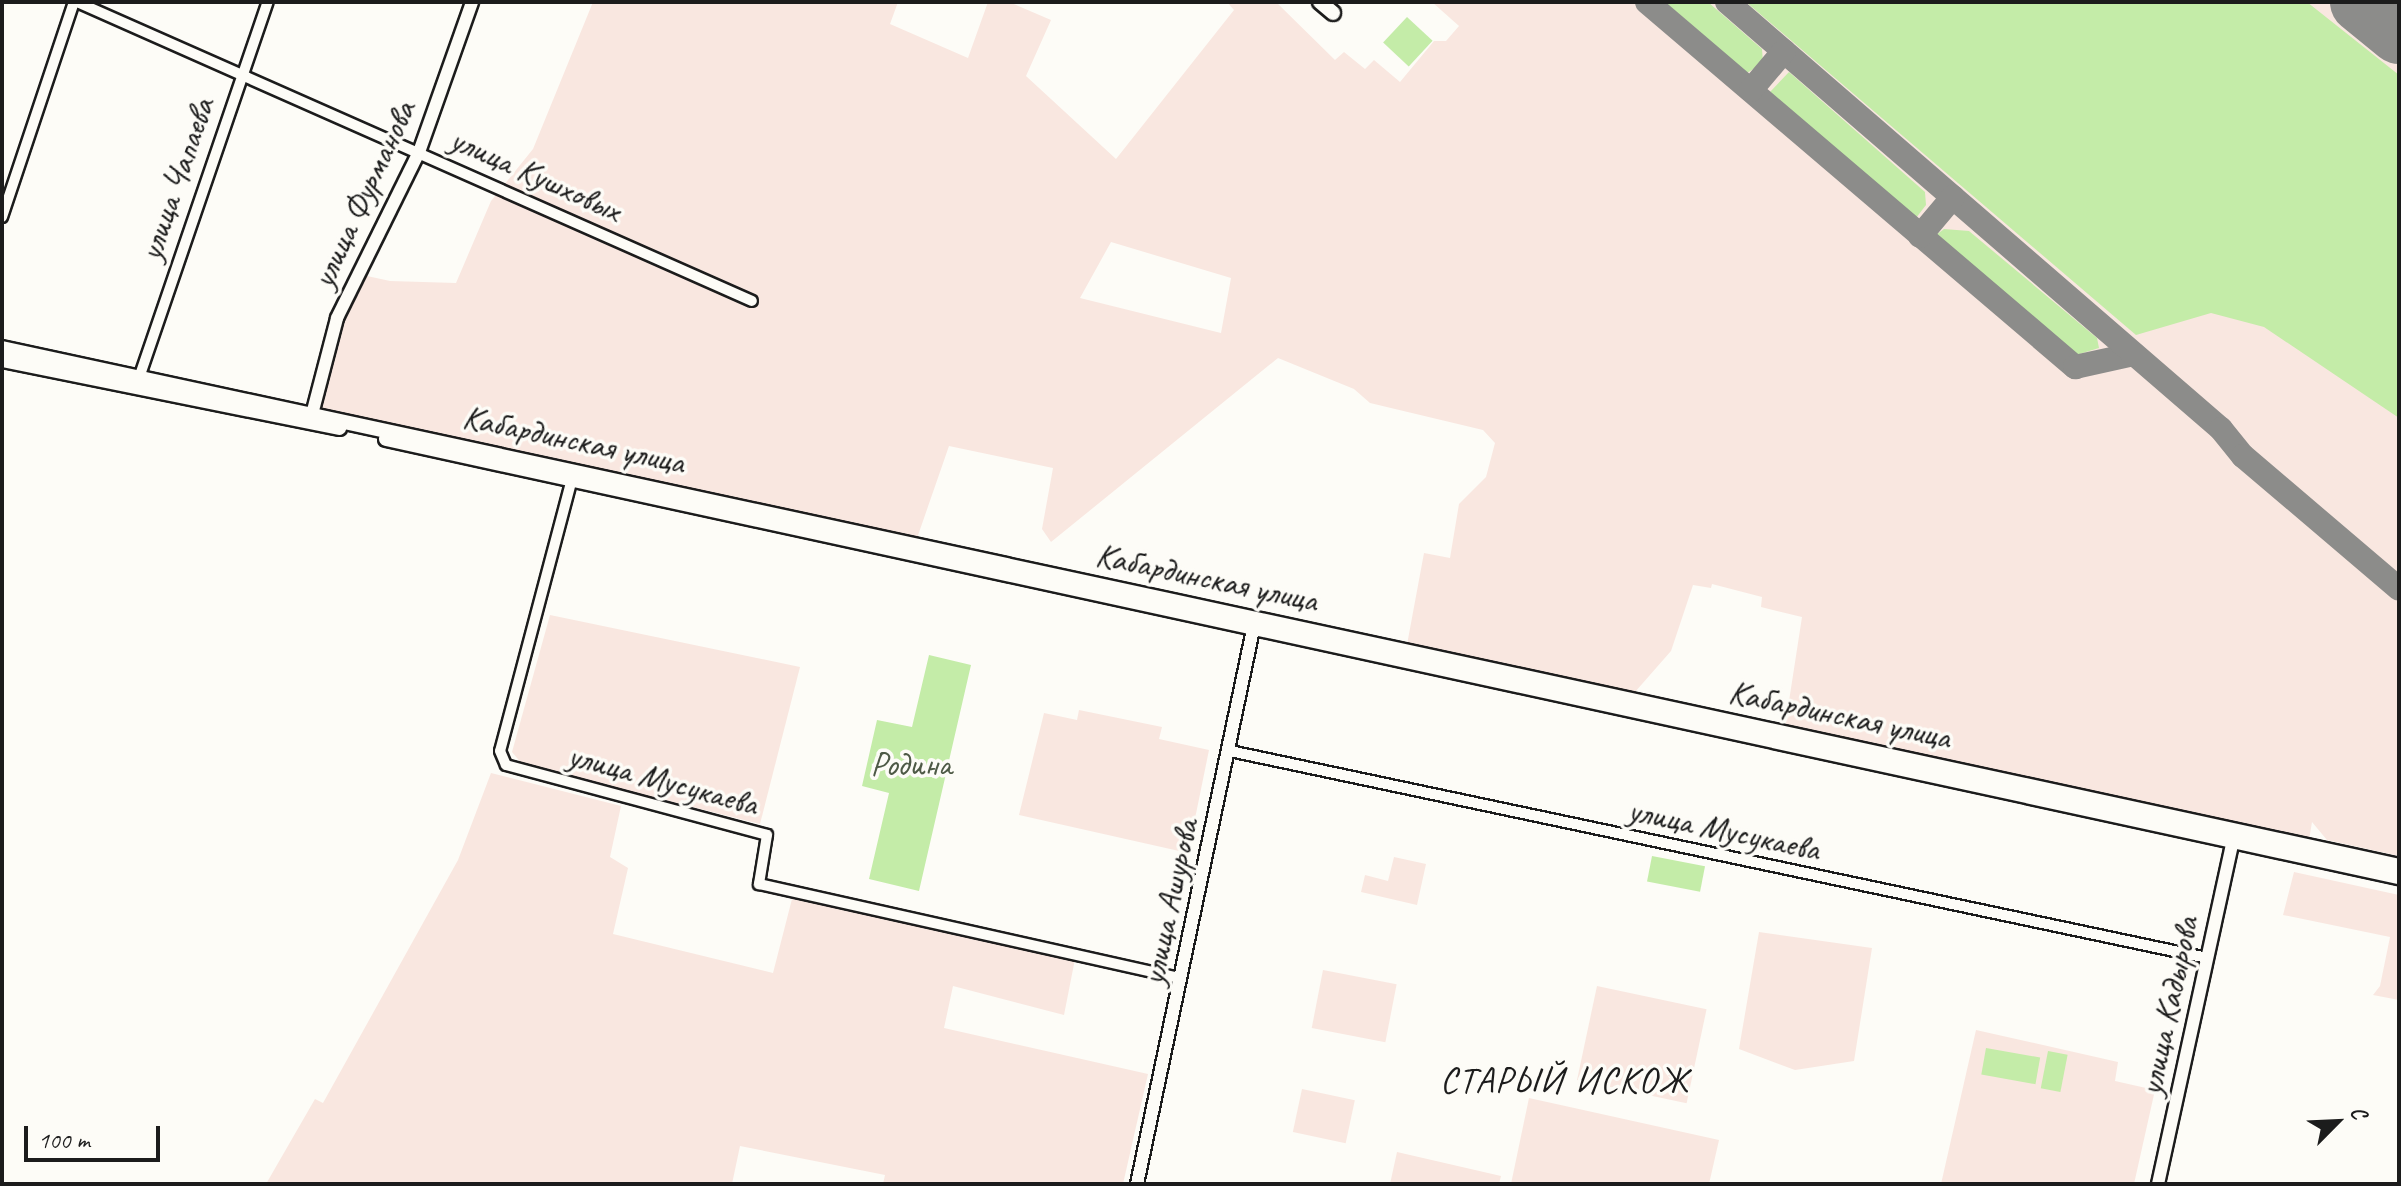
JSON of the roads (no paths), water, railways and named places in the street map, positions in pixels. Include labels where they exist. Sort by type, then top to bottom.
[{"type":"main road","points":[[1320,2],[1333,13]]},
{"type":"main road","name":"Кабардинская улица","points":[[2,348],[140,375],[311,417],[1254,625],[2234,835],[2399,866]]},
{"type":"main road","name":"Кабардинская улица","points":[[2,360],[311,417]]},
{"type":"main road","name":"Кабардинская улица","points":[[2234,835],[2399,877]]},
{"type":"street","name":"улица Кушховых","points":[[76,2],[752,301]]},
{"type":"street","points":[[2,217],[76,2]]},
{"type":"street","name":"улица Чапаева","points":[[140,375],[268,2]]},
{"type":"street","name":"улица Фурманова","points":[[311,417],[337,318],[419,152],[472,2]]},
{"type":"street","name":"улица Мусукаева","points":[[573,474],[500,751],[506,765],[767,835],[759,884],[1181,978]]},
{"type":"street","name":"улица Ашурова","points":[[1137,1184],[1254,625]]},
{"type":"street","name":"улица Мусукаева","points":[[1230,751],[2207,958]]},
{"type":"street","name":"улица Кадырова","points":[[2158,1184],[2234,835]]},
{"type":"district","name":"СТАРЫЙ ИСКОЖ","points":[[1565,1081]]},
{"type":"park label","name":"Родина","points":[[911,764]]}]
